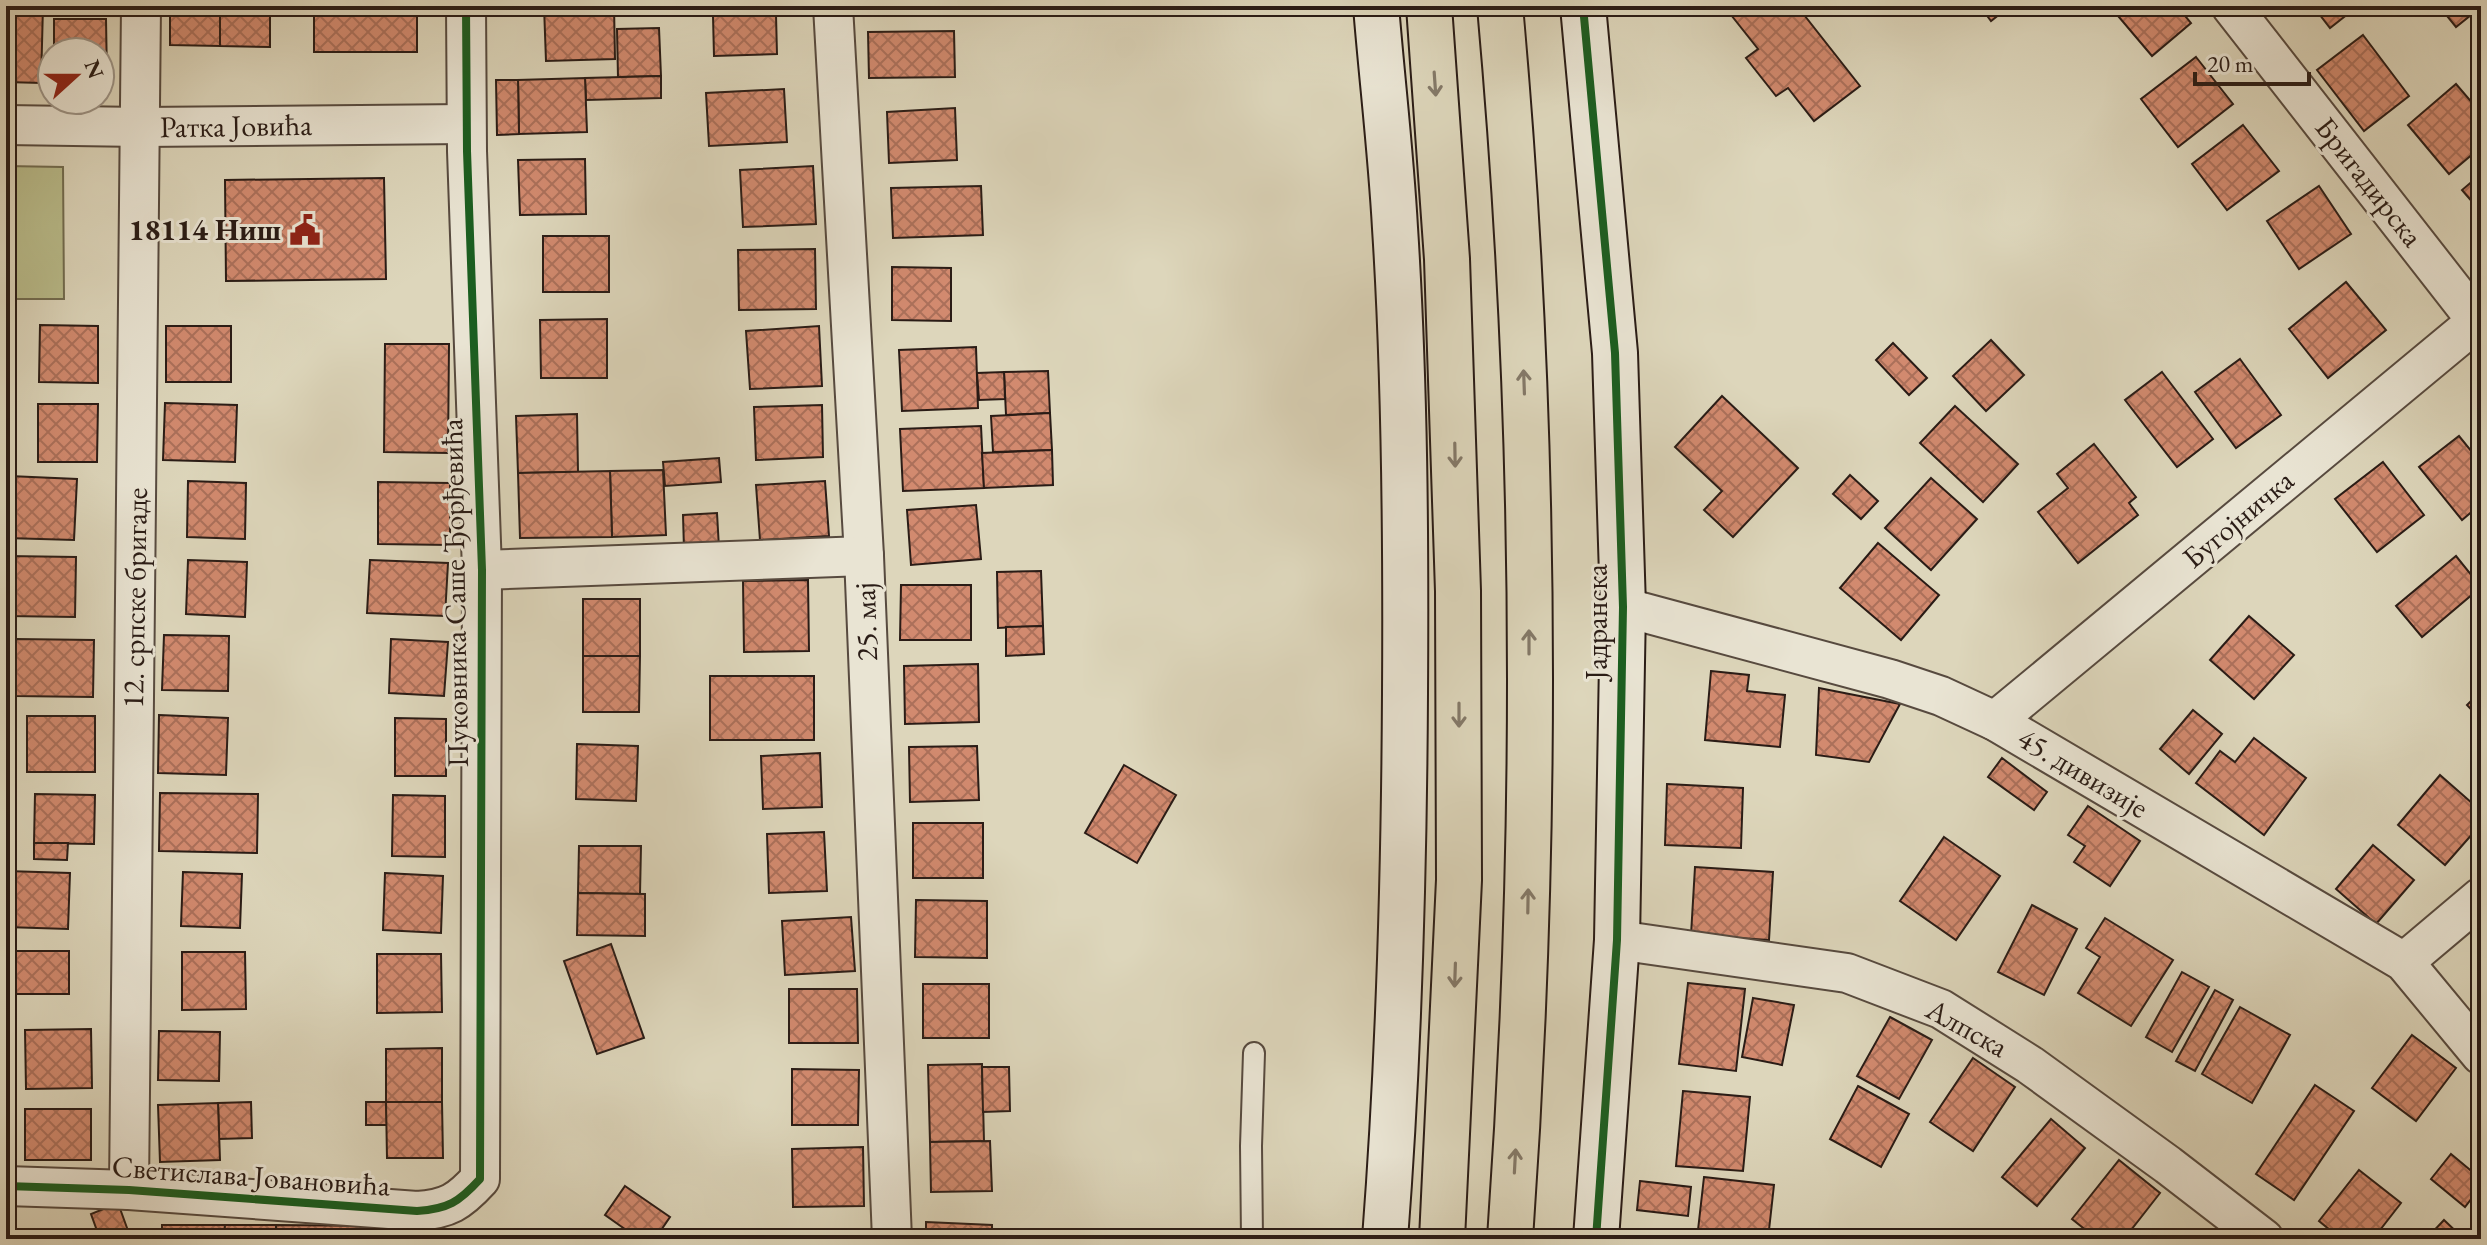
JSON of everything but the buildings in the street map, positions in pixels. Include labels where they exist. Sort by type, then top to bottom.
[{"type":"highway","points":[[1429,6],[1448,274],[1458,591],[1459,880],[1442,1239]]},
{"type":"highway","points":[[1500,6],[1519,256],[1529,613],[1527,934],[1510,1239]]},
{"type":"street","name":"12. српске бригаде","points":[[129,1190],[141,6]]},
{"type":"street","name":"Пуковника Саше Ђорђевића","points":[[466,6],[466,124],[482,570],[480,1179]]},
{"type":"street","name":"25. мај","points":[[833,6],[864,556],[892,1239]]},
{"type":"street","points":[[1376,6],[1395,228],[1403,414],[1405,618],[1404,868],[1395,1108],[1385,1239]]},
{"type":"street","name":"Јадранска","points":[[1583,6],[1615,353],[1623,607],[1617,940],[1596,1239]]},
{"type":"street","name":"Бригадирска","points":[[2231,6],[2479,319]]},
{"type":"street","name":"Ратка Јовића","points":[[6,125],[466,124]]},
{"type":"street","name":"Бугојничка","points":[[1995,721],[2479,319]]},
{"type":"street","points":[[482,570],[864,556]]},
{"type":"street","name":"45. дивизије","points":[[1623,607],[1890,679],[1941,696],[1995,721],[2404,962],[2481,1055]]},
{"type":"street","points":[[2404,962],[2481,897]]},
{"type":"street","name":"Алпска","points":[[1617,940],[1847,973],[1941,1009],[2030,1065],[2264,1239]]},
{"type":"street","name":"Светислава Јовановића","points":[[6,1186],[129,1190],[417,1211],[442,1210],[464,1197],[480,1179]]},
{"type":"lane","points":[[1252,1239],[1254,1053]]},
{"type":"green space","points":[[6,166],[63,167],[64,299],[6,299]]},
{"type":"cycle path","points":[[6,1186],[129,1190],[417,1211],[452,1203],[480,1179],[482,570],[467,151],[466,6]]},
{"type":"cycle path","points":[[1583,6],[1615,353],[1623,607],[1617,940],[1596,1239]]},
{"type":"place","name":"18114 Ниш","points":[[305,230]]}]
